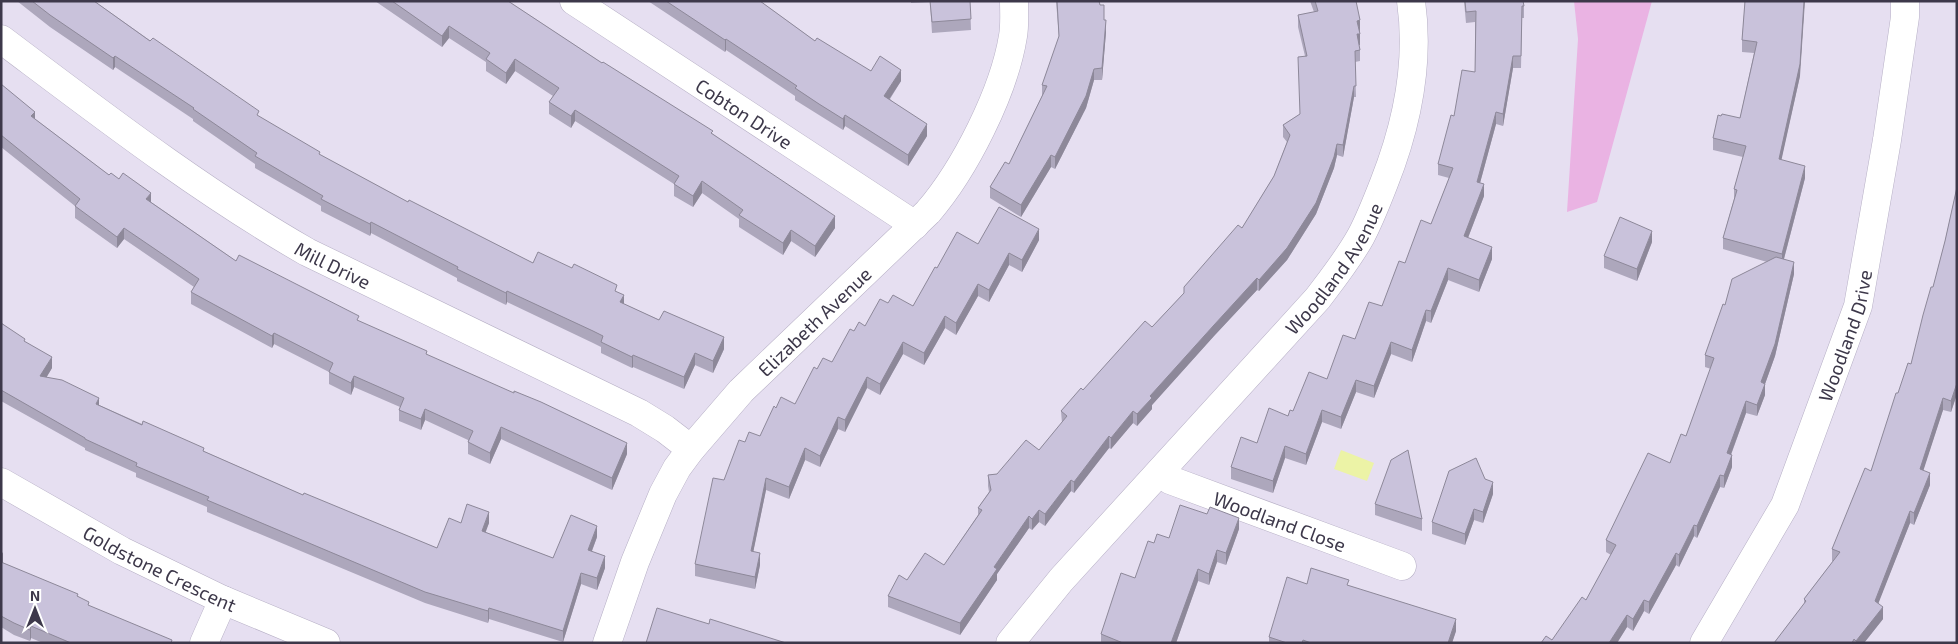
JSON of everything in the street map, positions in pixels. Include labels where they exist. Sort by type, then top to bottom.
[{"type":"street","name":"Cobton Drive","points":[[574,1],[915,225]]},
{"type":"street","name":"Elizabeth Avenue","points":[[607,643],[635,562],[662,494],[691,449],[742,391],[915,225],[941,197],[952,181],[983,122],[1007,63],[1013,35],[1014,1]]},
{"type":"street","name":"Woodland Avenue","points":[[1010,643],[1061,580],[1318,298],[1348,257],[1372,214],[1402,133],[1413,76],[1414,48],[1411,1]]},
{"type":"street","name":"Woodland Drive","points":[[1704,643],[1785,505],[1858,306],[1887,140],[1906,1]]},
{"type":"street","name":"Mill Drive","points":[[1,39],[112,123],[258,224],[307,252],[639,413],[665,429],[691,449]]},
{"type":"street","name":"Woodland Close","points":[[1160,472],[1170,480],[1402,566]]},
{"type":"street","name":"Goldstone Crescent","points":[[1,482],[122,551],[223,600],[326,643]]},
{"type":"street","points":[[204,643],[223,600]]},
{"type":"shaded area","points":[[1,1],[1957,1],[1957,643],[1,643]]},
{"type":"shaded area","points":[[1574,1],[1652,1],[1597,202],[1567,212],[1578,39]]},
{"type":"shaded area","points":[[1341,450],[1374,463],[1367,481],[1334,469]]},
{"type":"building","points":[[32,1],[94,1],[150,41],[153,38],[259,111],[257,115],[320,152],[319,154],[408,202],[409,200],[533,263],[538,252],[572,268],[574,264],[617,285],[615,291],[624,295],[620,302],[659,320],[664,311],[724,337],[713,361],[695,353],[684,377],[633,355],[632,357],[601,342],[603,336],[507,291],[506,293],[457,269],[458,267],[371,222],[370,224],[321,199],[323,196],[255,156],[257,153],[194,108],[115,56],[113,58]]},
{"type":"building","points":[[392,1],[508,1],[602,63],[713,131],[711,133],[835,216],[815,246],[791,230],[783,243],[739,215],[743,210],[702,181],[693,196],[674,184],[679,176],[575,110],[571,116],[549,102],[559,88],[515,59],[506,73],[486,59],[490,53],[449,26],[442,36]]},
{"type":"building","points":[[666,1],[760,1],[815,41],[817,38],[871,71],[880,56],[901,70],[884,96],[927,124],[908,155],[845,115],[843,119],[819,104],[795,88],[797,86]]},
{"type":"building","points":[[930,1],[970,1],[971,19],[932,22]]},
{"type":"building","points":[[1057,1],[1099,1],[1100,5],[1104,5],[1104,20],[1106,20],[1102,68],[1094,69],[1086,96],[1055,157],[1051,155],[1021,205],[990,187],[1005,162],[1009,164],[1047,86],[1042,85],[1059,36]]},
{"type":"building","points":[[1315,1],[1356,1],[1360,20],[1357,21],[1360,34],[1357,34],[1360,50],[1355,51],[1356,86],[1354,86],[1343,145],[1337,144],[1334,157],[1316,203],[1287,248],[1259,280],[1257,278],[1214,325],[1150,396],[1152,398],[1137,414],[1133,411],[1111,438],[1109,436],[1074,482],[1071,480],[1045,514],[1039,510],[1032,519],[1029,516],[994,567],[997,569],[960,623],[888,596],[899,575],[907,580],[925,553],[944,565],[982,510],[978,508],[991,490],[988,475],[997,474],[1026,440],[1039,450],[1067,416],[1061,411],[1081,388],[1083,390],[1145,321],[1152,327],[1184,293],[1184,287],[1238,225],[1242,228],[1274,176],[1290,135],[1283,125],[1300,114],[1298,57],[1307,56],[1298,15],[1318,11]]},
{"type":"building","points":[[1465,1],[1523,1],[1524,6],[1522,6],[1521,56],[1513,56],[1503,114],[1496,112],[1477,182],[1484,184],[1464,236],[1492,247],[1479,280],[1448,268],[1431,311],[1426,310],[1412,350],[1391,342],[1374,386],[1356,380],[1341,417],[1322,410],[1306,454],[1285,446],[1273,481],[1231,467],[1241,437],[1257,443],[1269,408],[1288,416],[1290,410],[1293,411],[1309,372],[1327,379],[1343,335],[1355,339],[1369,302],[1382,306],[1399,261],[1405,263],[1421,220],[1431,224],[1453,168],[1438,164],[1451,115],[1454,116],[1462,70],[1475,72],[1476,11],[1466,12]]},
{"type":"building","points":[[1745,1],[1804,1],[1800,64],[1779,159],[1805,166],[1782,254],[1723,238],[1737,190],[1734,189],[1746,146],[1713,138],[1718,115],[1721,116],[1722,114],[1740,118],[1757,42],[1742,40]]},
{"type":"building","points":[[1,84],[35,112],[31,116],[109,175],[111,173],[119,179],[123,173],[151,193],[146,199],[236,261],[239,255],[359,316],[357,320],[427,351],[426,354],[514,393],[514,391],[541,402],[627,443],[612,478],[501,427],[490,453],[468,442],[473,431],[425,409],[421,419],[399,410],[404,398],[354,376],[351,383],[329,372],[333,363],[274,333],[272,336],[191,292],[199,279],[124,228],[117,237],[75,206],[80,199],[1,135]]},
{"type":"building","points":[[1957,187],[1957,383],[1951,401],[1943,398],[1920,469],[1930,473],[1914,513],[1910,511],[1875,601],[1883,607],[1856,641],[1854,639],[1852,643],[1774,643],[1806,601],[1804,599],[1840,552],[1832,549],[1865,468],[1871,471],[1896,393],[1898,393],[1908,363],[1911,364],[1945,241]]},
{"type":"building","points":[[999,207],[1039,229],[1022,260],[1009,253],[989,290],[978,284],[956,323],[945,316],[924,353],[903,342],[880,384],[867,377],[845,420],[838,417],[820,456],[805,448],[789,487],[766,478],[751,551],[760,553],[755,577],[695,564],[713,478],[724,480],[739,440],[745,442],[749,432],[760,436],[774,406],[776,408],[781,397],[795,404],[814,367],[817,369],[823,358],[832,362],[850,329],[854,331],[859,322],[865,326],[880,299],[888,303],[893,295],[913,306],[957,232],[978,244]]},
{"type":"building","points":[[1620,217],[1652,231],[1637,269],[1604,256]]},
{"type":"building","points":[[1776,257],[1794,262],[1775,344],[1761,382],[1765,384],[1757,405],[1746,401],[1727,453],[1732,455],[1724,476],[1720,475],[1697,526],[1694,525],[1679,555],[1676,553],[1649,602],[1644,600],[1633,619],[1627,615],[1609,643],[1541,643],[1546,636],[1552,640],[1582,597],[1586,600],[1616,545],[1606,540],[1648,453],[1670,463],[1681,434],[1686,436],[1714,358],[1705,355],[1723,304],[1725,305],[1732,279]]},
{"type":"building","points":[[1,323],[25,339],[24,341],[52,357],[40,376],[62,380],[99,398],[96,404],[142,425],[143,421],[204,448],[203,451],[303,495],[304,493],[437,548],[449,518],[461,523],[467,504],[489,512],[482,531],[553,558],[571,515],[597,526],[588,550],[605,556],[597,578],[581,573],[563,631],[489,608],[488,611],[425,592],[207,500],[209,497],[136,466],[137,463],[85,439],[1,390]]},
{"type":"building","points":[[1408,450],[1422,519],[1375,504],[1391,460]]},
{"type":"building","points":[[1476,458],[1485,479],[1493,482],[1483,512],[1474,509],[1465,534],[1432,522],[1449,471]]},
{"type":"building","points":[[1180,505],[1207,514],[1210,507],[1239,518],[1226,553],[1217,550],[1209,574],[1198,569],[1171,643],[1123,643],[1101,634],[1121,573],[1135,578],[1148,541],[1154,543],[1157,534],[1169,538]]},
{"type":"building","points":[[1,562],[78,594],[77,596],[89,602],[88,605],[172,640],[171,643],[71,643],[31,626],[30,630],[14,623],[1,616]]},
{"type":"building","points":[[1311,568],[1349,580],[1347,585],[1456,619],[1448,643],[1311,643],[1303,640],[1302,643],[1287,643],[1269,637],[1287,577],[1307,584]]},
{"type":"building","points":[[657,608],[709,624],[710,619],[786,643],[646,643]]}]
